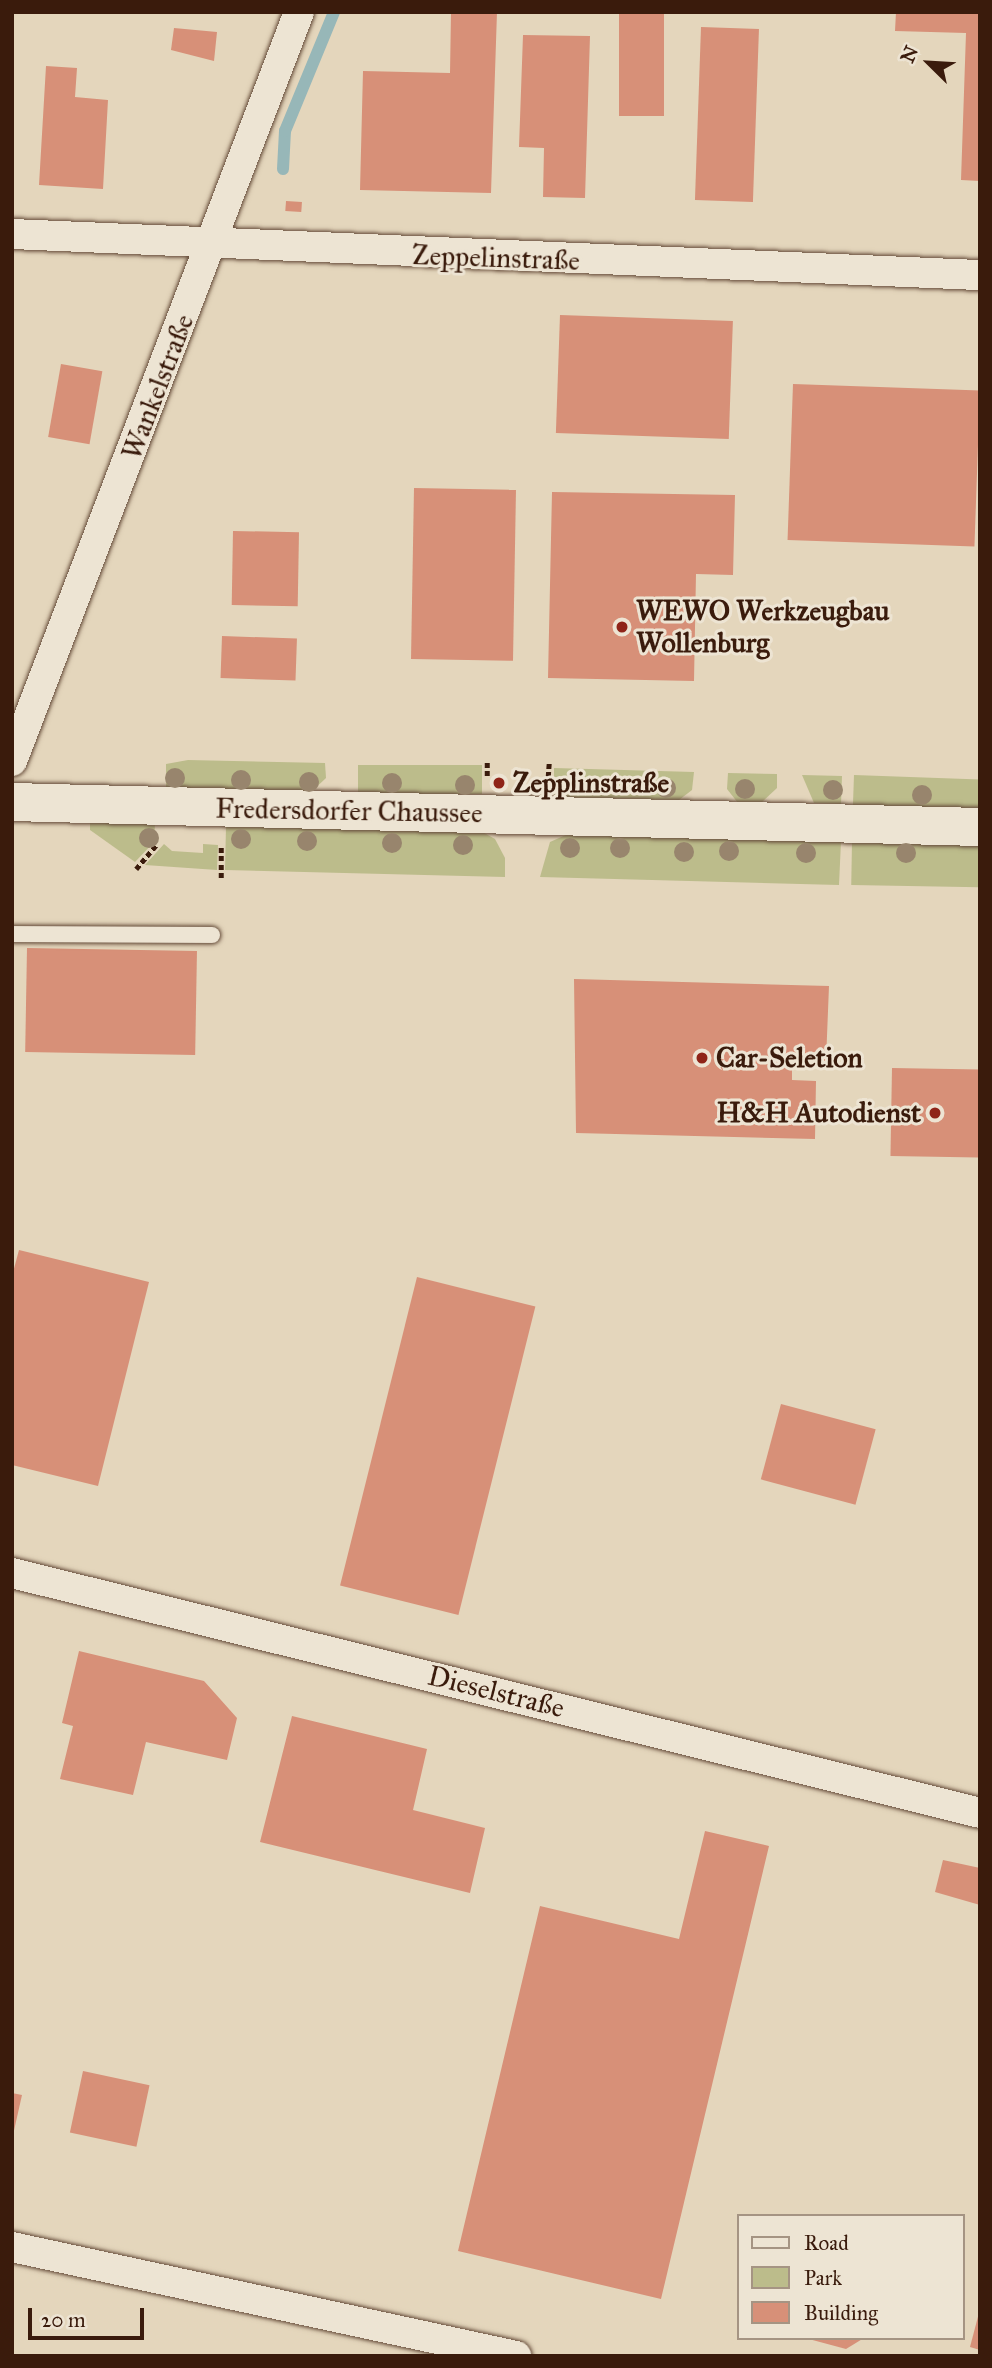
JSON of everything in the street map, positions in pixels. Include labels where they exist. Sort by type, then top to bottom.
[{"type":"main road","name":"Fredersdorfer Chaussee","points":[[12,802],[980,827]]},
{"type":"street","name":"Wankelstraße","points":[[12,761],[214,244],[242,150],[299,12]]},
{"type":"street","name":"Zeppelinstraße","points":[[12,234],[980,275]]},
{"type":"street","name":"Dieselstraße","points":[[12,1573],[980,1813]]},
{"type":"street","points":[[12,2247],[516,2356]]},
{"type":"lane","points":[[12,934],[212,935]]},
{"type":"green space","points":[[188,760],[325,763],[326,778],[310,793],[166,788],[166,764]]},
{"type":"green space","points":[[358,765],[482,765],[482,794],[358,794]]},
{"type":"green space","points":[[554,768],[694,772],[692,790],[679,800],[554,797]]},
{"type":"green space","points":[[728,773],[777,774],[777,788],[761,803],[738,803],[727,789]]},
{"type":"green space","points":[[802,775],[842,776],[841,804],[814,803]]},
{"type":"green space","points":[[854,775],[980,779],[979,809],[853,805]]},
{"type":"green space","points":[[90,822],[155,824],[154,842],[135,862],[90,830]]},
{"type":"green space","points":[[226,827],[479,830],[495,839],[505,858],[505,877],[225,870]]},
{"type":"green space","points":[[568,834],[841,841],[839,885],[540,877],[550,842]]},
{"type":"green space","points":[[852,842],[980,844],[979,887],[851,885]]},
{"type":"green space","points":[[164,844],[172,851],[203,853],[203,844],[218,845],[217,870],[145,865]]},
{"type":"building","points":[[451,12],[497,12],[491,193],[360,190],[363,71],[450,73]]},
{"type":"building","points":[[619,12],[664,12],[664,116],[619,116]]},
{"type":"building","points":[[896,12],[980,12],[980,181],[961,180],[966,33],[895,31]]},
{"type":"building","points":[[701,27],[759,29],[753,202],[695,200]]},
{"type":"building","points":[[174,28],[217,32],[214,61],[171,50]]},
{"type":"building","points":[[523,35],[590,36],[585,198],[543,197],[544,148],[519,147]]},
{"type":"building","points":[[46,66],[77,68],[75,97],[108,100],[103,189],[39,185]]},
{"type":"building","points":[[286,201],[302,202],[301,212],[285,211]]},
{"type":"building","points":[[560,315],[733,321],[729,439],[556,433]]},
{"type":"building","points":[[61,364],[102,371],[90,444],[48,437]]},
{"type":"building","points":[[793,384],[980,391],[974,546],[788,540]]},
{"type":"building","points":[[414,488],[516,490],[513,661],[411,659]]},
{"type":"building","name":"WEWO Werkzeugbau Wollenburg","points":[[552,492],[735,495],[733,575],[696,574],[694,681],[548,678]]},
{"type":"building","points":[[233,531],[299,532],[298,606],[232,605]]},
{"type":"building","points":[[222,636],[297,639],[295,681],[221,678]]},
{"type":"building","points":[[27,948],[197,951],[195,1055],[25,1052]]},
{"type":"building","name":"Car-Seletion","points":[[574,979],[829,986],[826,1061],[792,1060],[792,1080],[816,1081],[815,1139],[576,1133]]},
{"type":"building","name":"H&H Autodienst","points":[[892,1068],[980,1070],[978,1158],[890,1156]]},
{"type":"building","points":[[19,1250],[149,1282],[98,1486],[12,1465],[12,1276]]},
{"type":"building","points":[[417,1277],[535,1307],[458,1615],[340,1586]]},
{"type":"building","points":[[781,1404],[876,1429],[855,1505],[761,1479]]},
{"type":"building","points":[[79,1651],[204,1681],[237,1718],[227,1760],[146,1742],[133,1795],[60,1779],[73,1726],[62,1723]]},
{"type":"building","points":[[292,1716],[427,1749],[413,1810],[485,1828],[470,1893],[260,1842]]},
{"type":"building","points":[[705,1831],[769,1846],[661,2299],[458,2251],[540,1906],[679,1939]]},
{"type":"building","points":[[943,1860],[980,1868],[980,1905],[935,1892]]},
{"type":"building","points":[[83,2071],[150,2085],[136,2147],[70,2133]]},
{"type":"building","points":[[12,2093],[22,2095],[13,2135],[12,2135]]},
{"type":"building","points":[[980,2309],[980,2350],[970,2347]]},
{"type":"building","points":[[812,2340],[861,2340],[846,2349]]},
{"type":"waterway","points":[[283,169],[285,131],[334,12]]},
{"type":"place","name":"WEWO Werkzeugbau Wollenburg","points":[[622,627]]},
{"type":"place","name":"Zepplinstraße","points":[[499,783]]},
{"type":"place","name":"Car-Seletion","points":[[702,1058]]},
{"type":"place","name":"H&H Autodienst","points":[[935,1113]]}]
